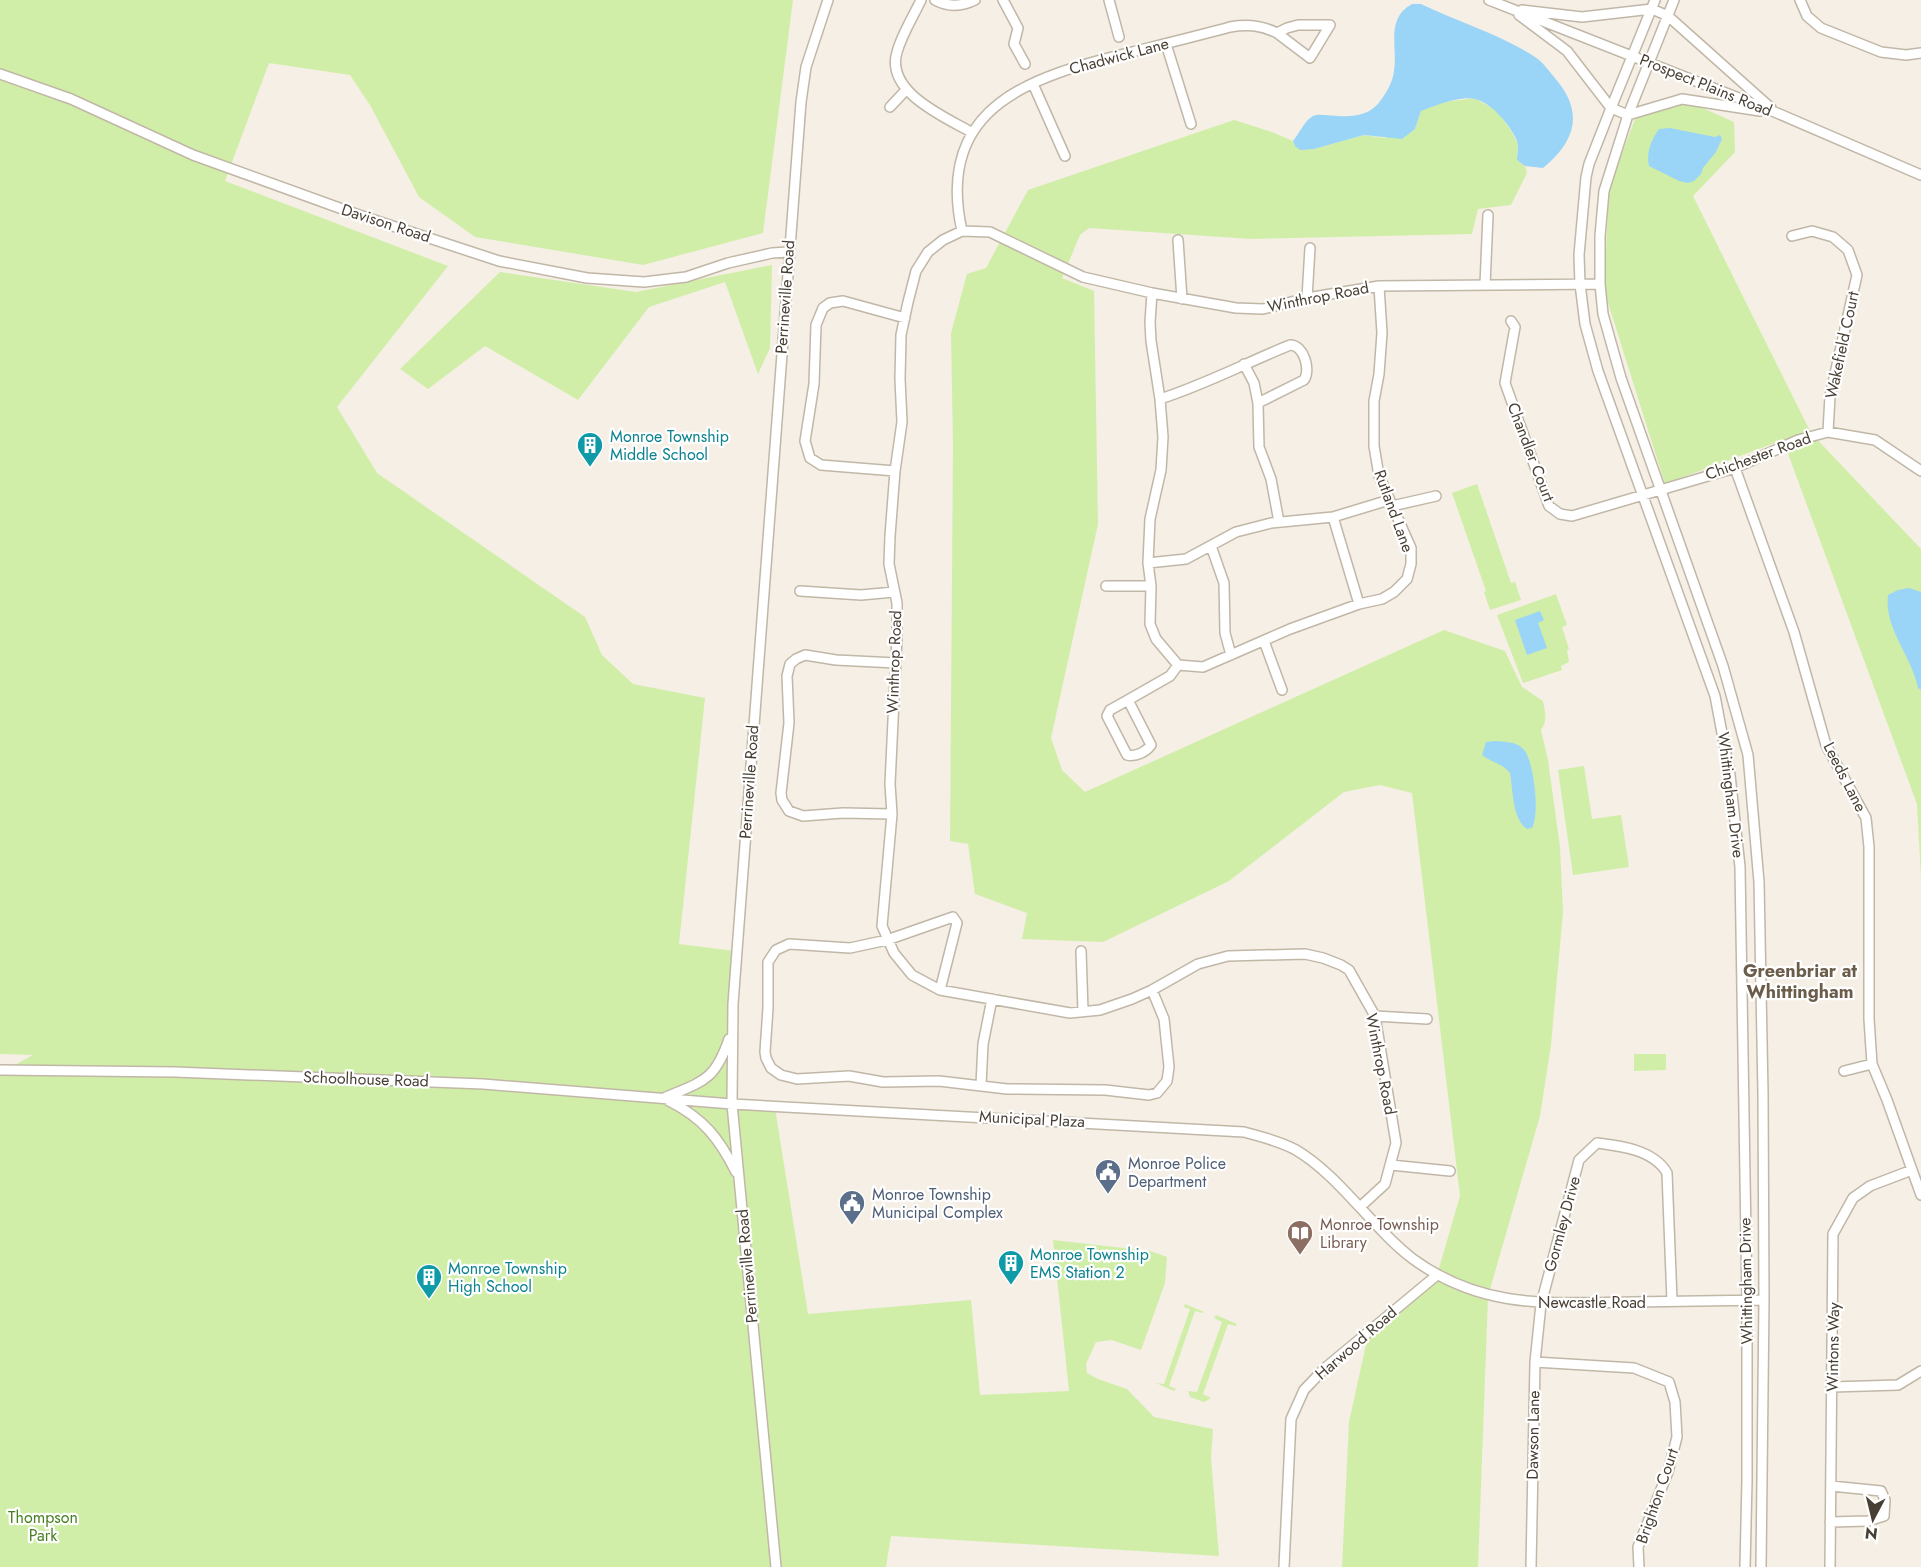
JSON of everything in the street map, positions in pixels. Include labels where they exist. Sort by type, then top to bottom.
[{"type":"street","name":"Perrineville Road","points":[[776,1567],[732,1104],[732,1031],[788,252],[801,102],[806,67],[828,0]]},
{"type":"street","points":[[921,0],[896,54],[897,71],[906,90],[926,106],[971,132]]},
{"type":"street","points":[[935,0],[944,5],[964,5],[975,0]]},
{"type":"street","points":[[1003,0],[1018,28],[1014,44],[1025,64]]},
{"type":"street","points":[[1109,0],[1119,37]]},
{"type":"street","name":"Prospect Plains Road","points":[[1489,0],[1777,113],[1921,175]]},
{"type":"street","name":"Whittingham Drive","points":[[1674,0],[1628,115],[1604,191],[1600,237],[1600,284],[1603,314],[1621,378],[1723,666],[1748,755],[1759,882],[1764,1300],[1761,1567]]},
{"type":"street","points":[[1800,0],[1807,16],[1821,28],[1881,52],[1906,55],[1921,53]]},
{"type":"street","points":[[1509,8],[1582,17],[1654,4],[1777,113]]},
{"type":"street","name":"Whittingham Drive","points":[[1654,4],[1589,164],[1579,255],[1580,284],[1585,324],[1598,371],[1715,696],[1730,775],[1740,867],[1747,1300],[1745,1567]]},
{"type":"street","points":[[1509,8],[1567,51],[1611,108],[1628,115],[1682,99],[1777,113]]},
{"type":"street","name":"Chadwick Lane","points":[[962,231],[956,207],[956,181],[962,156],[971,132],[991,109],[1009,96],[1073,67],[1245,24],[1264,27],[1277,33]]},
{"type":"street","points":[[1298,25],[1330,25],[1310,58],[1277,33],[1298,25]]},
{"type":"street","points":[[1166,44],[1191,124]]},
{"type":"street","name":"Davison Road","points":[[0,74],[71,99],[193,155],[356,214],[499,261],[587,278],[644,282],[686,277],[728,263],[772,253],[788,252]]},
{"type":"street","points":[[1033,84],[1065,156]]},
{"type":"street","points":[[890,107],[906,90]]},
{"type":"street","points":[[1485,285],[1488,215]]},
{"type":"street","name":"Winthrop Road","points":[[1360,1207],[1385,1184],[1396,1143],[1375,1016],[1349,970],[1323,958],[1305,954],[1228,956],[1198,964],[1152,990],[1100,1010],[1070,1012],[940,990],[912,975],[894,953],[887,940],[882,926],[892,814],[890,784],[897,614],[889,564],[895,471],[902,422],[901,334],[916,271],[928,252],[943,240],[962,231],[990,232],[1083,277],[1152,293],[1236,308],[1263,309],[1308,298],[1379,286],[1600,284]]},
{"type":"street","name":"Wakefield Court","points":[[1792,237],[1812,231],[1833,237],[1848,250],[1857,275],[1830,396],[1828,432]]},
{"type":"street","points":[[1178,240],[1182,299]]},
{"type":"street","points":[[1308,298],[1310,248]]},
{"type":"street","name":"Rutland Lane","points":[[1178,665],[1203,667],[1290,629],[1359,604],[1382,599],[1394,592],[1407,579],[1411,564],[1411,548],[1379,476],[1374,446],[1374,401],[1379,374],[1382,333],[1379,286]]},
{"type":"street","points":[[1128,700],[1151,745],[1149,749],[1134,756],[1127,755],[1107,716],[1110,710],[1170,676],[1178,665],[1156,639],[1150,624],[1151,586],[1148,563],[1150,519],[1161,470],[1163,437],[1151,341],[1152,293]]},
{"type":"street","points":[[895,471],[821,465],[810,459],[805,441],[814,384],[816,325],[823,308],[830,303],[843,301],[904,318]]},
{"type":"street","name":"Chandler Court","points":[[1511,321],[1515,327],[1505,383],[1549,506],[1560,514],[1572,516],[1659,490]]},
{"type":"street","points":[[1160,399],[1188,390],[1290,345],[1296,345],[1300,348],[1304,359],[1307,376],[1304,380],[1258,403]]},
{"type":"street","points":[[1244,364],[1254,383],[1258,403],[1259,447],[1270,479],[1279,522]]},
{"type":"street","name":"Chichester Road","points":[[1659,490],[1735,468],[1798,440],[1828,432],[1875,440],[1921,471]]},
{"type":"street","name":"Leeds Lane","points":[[1735,468],[1794,632],[1826,745],[1866,818],[1869,847],[1869,1019],[1872,1064],[1921,1195]]},
{"type":"street","points":[[1148,563],[1177,561],[1196,555],[1236,532],[1279,522],[1334,517],[1391,503],[1436,496]]},
{"type":"street","points":[[1334,517],[1359,604]]},
{"type":"street","points":[[1211,546],[1224,583],[1225,633],[1231,655]]},
{"type":"street","points":[[1106,586],[1151,586]]},
{"type":"street","points":[[800,591],[861,595],[894,592]]},
{"type":"street","points":[[1264,641],[1282,690]]},
{"type":"street","points":[[892,814],[843,813],[803,816],[789,811],[782,800],[781,793],[789,723],[787,676],[790,664],[805,656],[896,663]]},
{"type":"street","points":[[940,990],[956,919],[953,916],[887,940],[850,948],[789,944],[776,950],[768,962],[766,1058],[771,1068],[781,1075],[797,1079],[849,1077],[884,1082],[939,1081],[1007,1089],[1105,1090],[1149,1095],[1157,1093],[1167,1081],[1168,1067],[1164,1019],[1152,990]]},
{"type":"street","points":[[1081,951],[1083,1011]]},
{"type":"street","points":[[981,1085],[983,1044],[992,999]]},
{"type":"street","points":[[1375,1016],[1427,1019]]},
{"type":"street","points":[[664,1098],[699,1084],[712,1073],[723,1056],[732,1031]]},
{"type":"street","points":[[1844,1071],[1872,1064]]},
{"type":"street","name":"Schoolhouse Road","points":[[0,1070],[182,1072],[483,1084],[732,1104]]},
{"type":"street","points":[[664,1098],[697,1118],[710,1130],[728,1156],[739,1179]]},
{"type":"street","name":"Municipal Plaza","points":[[732,1104],[1244,1132],[1269,1138],[1296,1150],[1321,1170]]},
{"type":"street","name":"Gormley Drive","points":[[1541,1304],[1579,1160],[1597,1143],[1629,1148],[1651,1157],[1661,1163],[1667,1173],[1672,1301]]},
{"type":"street","points":[[1391,1165],[1450,1171]]},
{"type":"street","name":"Newcastle Road","points":[[1321,1170],[1411,1257],[1437,1275],[1488,1296],[1541,1304],[1764,1300]]},
{"type":"street","name":"Wintons Way","points":[[1830,1567],[1833,1234],[1853,1198],[1870,1186],[1912,1170]]},
{"type":"street","name":"Harwood Road","points":[[1284,1567],[1291,1419],[1304,1390],[1325,1368],[1437,1275]]},
{"type":"street","name":"Dawson Lane","points":[[1531,1567],[1535,1362],[1541,1304]]},
{"type":"street","name":"Brighton Court","points":[[1535,1362],[1634,1368],[1669,1382],[1675,1402],[1677,1437],[1668,1472],[1638,1547],[1639,1567]]},
{"type":"street","points":[[1832,1387],[1898,1385],[1921,1371]]},
{"type":"street","points":[[1830,1522],[1868,1521],[1884,1516],[1885,1500],[1881,1491],[1831,1486]]},
{"type":"green space","name":"Thompson Park","points":[[0,0],[793,0],[763,233],[643,265],[475,237],[419,197],[370,105],[350,75],[269,63],[225,181],[448,266],[337,407],[377,473],[585,617],[602,655],[633,684],[705,698],[679,944],[735,951],[731,1100],[774,1102],[808,1314],[971,1300],[980,1395],[1069,1391],[1053,1240],[1150,1251],[1167,1257],[1165,1283],[1141,1350],[1112,1340],[1096,1342],[1086,1364],[1087,1373],[1127,1389],[1154,1417],[1213,1429],[1211,1458],[1219,1556],[891,1536],[886,1567],[0,1567],[0,1073],[33,1055],[0,1054]]},
{"type":"green space","points":[[1475,98],[1497,111],[1512,132],[1518,144],[1517,160],[1525,166],[1527,173],[1511,205],[1478,209],[1472,234],[1251,239],[1089,228],[1080,235],[1062,278],[1094,291],[1098,524],[1051,738],[1062,770],[1085,792],[1444,630],[1505,651],[1522,687],[1543,701],[1545,719],[1541,730],[1548,760],[1560,847],[1563,912],[1551,1045],[1540,1116],[1488,1296],[1478,1567],[1342,1567],[1349,1422],[1369,1331],[1437,1275],[1460,1196],[1412,793],[1380,785],[1344,792],[1229,881],[1103,942],[1022,939],[1027,913],[975,894],[968,844],[950,841],[953,445],[951,333],[967,274],[986,268],[1028,190],[1234,120],[1272,132],[1293,141],[1295,146],[1314,149],[1364,135],[1384,138],[1415,129],[1421,111],[1444,102]]},
{"type":"green space","points":[[1682,99],[1734,122],[1735,152],[1693,196],[1811,433],[1921,549],[1921,878],[1917,804],[1783,440],[1665,484],[1604,290],[1609,188],[1638,111]]},
{"type":"green space","points":[[772,265],[770,348],[758,374],[725,282],[649,307],[578,400],[485,346],[428,389],[400,369],[500,272],[636,292]]},
{"type":"green space","points":[[1477,484],[1511,583],[1515,582],[1521,600],[1490,610],[1484,592],[1486,591],[1452,493]]},
{"type":"green space","points":[[1556,594],[1567,625],[1562,627],[1569,649],[1567,650],[1569,662],[1561,666],[1562,670],[1523,683],[1497,615]]},
{"type":"green space","points":[[1584,766],[1592,819],[1621,815],[1629,867],[1573,875],[1558,770]]},
{"type":"green space","points":[[1634,1054],[1666,1054],[1666,1070],[1634,1071]]},
{"type":"green space","points":[[1185,1304],[1204,1312],[1195,1311],[1169,1386],[1176,1389],[1174,1391],[1156,1383],[1164,1384],[1190,1309],[1184,1307]]},
{"type":"green space","points":[[1216,1315],[1237,1324],[1235,1326],[1228,1324],[1203,1394],[1211,1398],[1204,1402],[1190,1397],[1188,1391],[1197,1392],[1222,1322],[1214,1318]]},
{"type":"water","points":[[1412,4],[1421,4],[1497,36],[1538,59],[1554,77],[1570,102],[1573,113],[1572,125],[1563,147],[1543,168],[1525,166],[1517,160],[1517,141],[1506,122],[1488,105],[1469,98],[1462,98],[1421,111],[1415,129],[1402,139],[1364,135],[1314,149],[1300,150],[1295,146],[1293,141],[1313,116],[1363,114],[1370,111],[1381,100],[1393,75],[1395,25],[1398,17]]},
{"type":"water","points":[[1670,128],[1715,137],[1720,135],[1722,139],[1716,152],[1694,181],[1688,183],[1679,181],[1649,166],[1649,151],[1654,138],[1659,129]]},
{"type":"water","points":[[1909,588],[1921,592],[1921,690],[1918,688],[1915,676],[1894,631],[1888,607],[1888,595]]},
{"type":"water","points":[[1540,611],[1544,620],[1538,623],[1547,648],[1527,655],[1515,620]]},
{"type":"water","points":[[1495,741],[1519,745],[1528,757],[1536,801],[1532,828],[1527,829],[1518,818],[1510,773],[1504,767],[1482,755],[1486,742]]},
{"type":"place","name":"Monroe Township Middle School","points":[[590,468]]},
{"type":"place","name":"Monroe Police Department","points":[[1108,1195]]},
{"type":"place","name":"Monroe Township Municipal Complex","points":[[852,1226]]},
{"type":"place","name":"Monroe Township Library","points":[[1300,1256]]},
{"type":"place","name":"Monroe Township EMS Station 2","points":[[1011,1286]]},
{"type":"place","name":"Monroe Township High School","points":[[429,1300]]},
{"type":"district","name":"Greenbriar at Whittingham","points":[[1800,981]]}]
